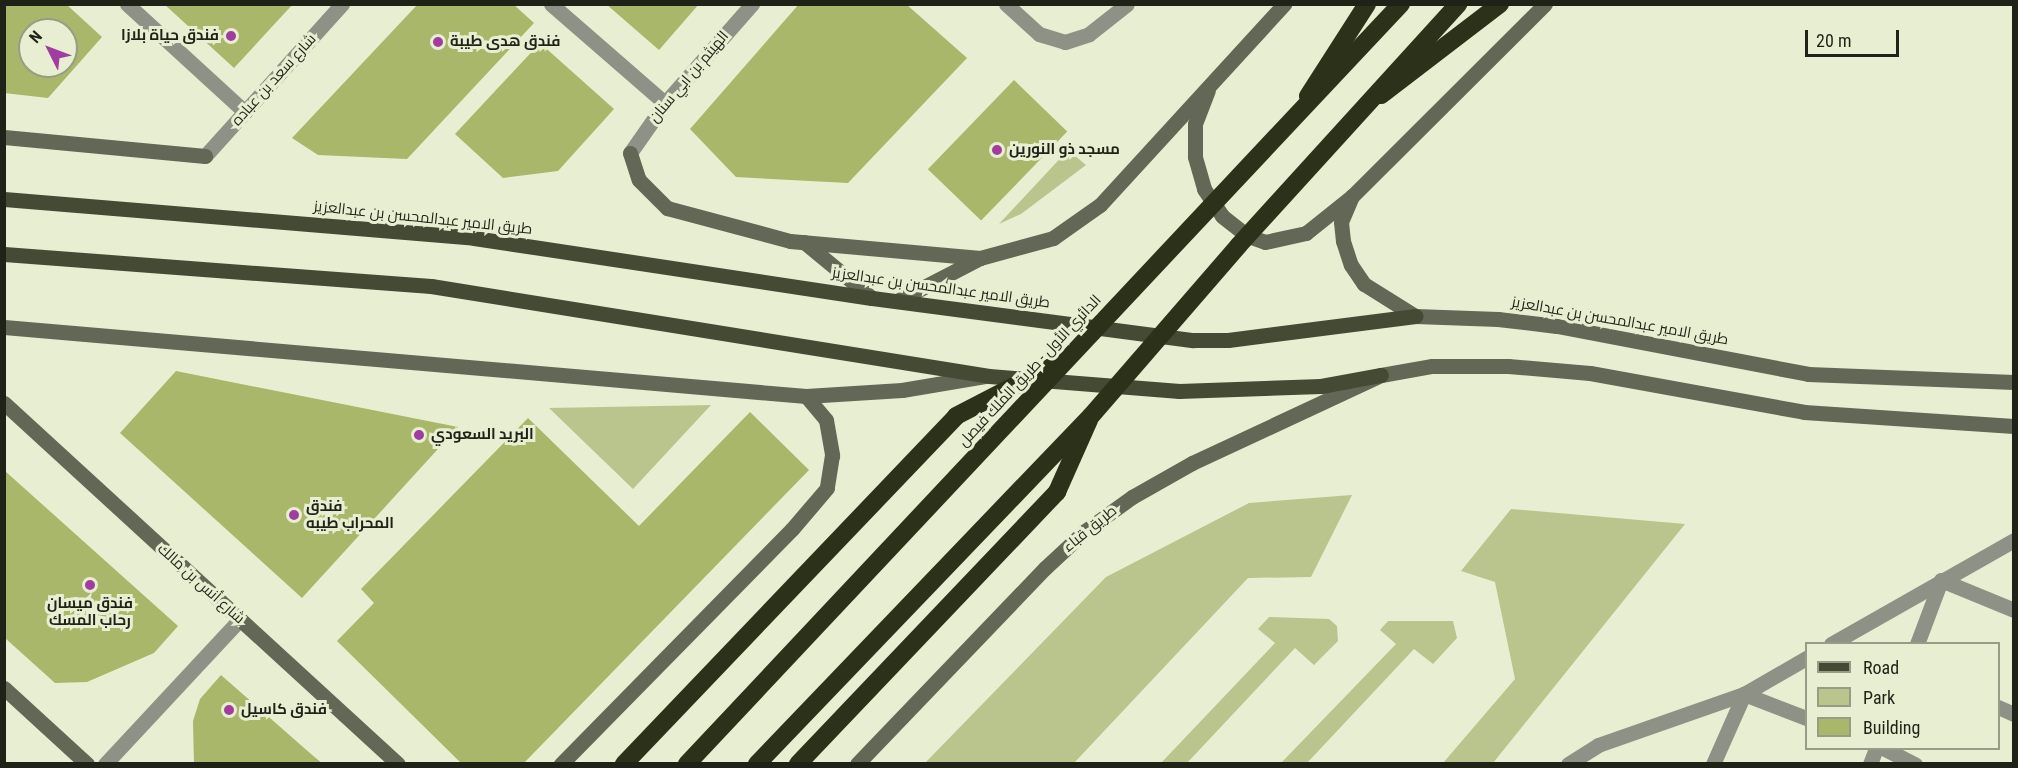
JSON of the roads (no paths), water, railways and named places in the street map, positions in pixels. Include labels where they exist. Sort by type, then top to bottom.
[{"type":"highway","points":[[1294,118],[1366,4]]},
{"type":"highway","name":"الدائري الأول - طريق الملك فيصل","points":[[687,764],[1401,4]]},
{"type":"highway","points":[[757,764],[1091,416],[1239,245],[1458,4]]},
{"type":"highway","points":[[1365,107],[1500,4]]},
{"type":"highway","points":[[624,764],[956,416],[1066,360]]},
{"type":"highway","points":[[798,764],[1057,492],[1091,416]]},
{"type":"main road","points":[[899,300],[980,258],[1053,238],[1100,205],[1284,4]]},
{"type":"main road","points":[[1225,66],[1206,93],[1195,124],[1195,146],[1204,189],[1222,216],[1248,236],[1265,242],[1283,240],[1305,233],[1352,196],[1545,4]]},
{"type":"main road","points":[[4,137],[205,156]]},
{"type":"main road","points":[[630,153],[639,180],[667,208],[804,242],[980,258]]},
{"type":"main road","points":[[1352,196],[1341,222],[1351,265],[1364,284],[1415,316]]},
{"type":"main road","name":"طريق الامير عبدالمحسن بن عبدالعزيز","points":[[4,199],[474,238],[872,298],[1193,340],[1228,340],[1415,316],[1498,319],[1557,326],[1808,374],[2013,382]]},
{"type":"main road","points":[[804,242],[872,298]]},
{"type":"main road","points":[[4,254],[431,286],[988,376],[1179,391],[1321,386],[1432,366],[1508,366],[1590,373],[1804,412],[2013,426]]},
{"type":"main road","points":[[4,327],[75,330],[771,396],[902,390],[988,376]]},
{"type":"main road","name":"طريق قباء","points":[[857,764],[1045,568],[1085,531],[1132,497],[1192,463],[1381,375]]},
{"type":"main road","points":[[561,764],[792,529],[827,488],[832,455],[826,420],[806,396]]},
{"type":"main road","name":"شارع أنس بن مالك","points":[[4,403],[398,764]]},
{"type":"main road","points":[[4,688],[87,764]]},
{"type":"street","points":[[127,4],[245,112]]},
{"type":"street","name":"شارع سعد بن عباده","points":[[205,156],[342,4]]},
{"type":"street","points":[[551,4],[664,103]]},
{"type":"street","name":"الهيثم بن ابي سنان","points":[[630,153],[664,103],[752,4]]},
{"type":"street","points":[[1006,4],[1039,34],[1065,42],[1089,34],[1127,4]]},
{"type":"street","points":[[1834,642],[2013,540]]},
{"type":"street","points":[[1941,580],[2013,610]]},
{"type":"street","points":[[1918,642],[1941,580]]},
{"type":"street","points":[[105,764],[240,619]]},
{"type":"street","points":[[1568,764],[1598,745],[1744,694],[1805,659]]},
{"type":"street","points":[[1744,694],[1805,718]]},
{"type":"street","points":[[1713,764],[1744,694]]},
{"type":"street","points":[[1887,750],[1915,764]]},
{"type":"place","name":"فندق حیاة بلازا","points":[[231,36]]},
{"type":"place","name":"فندق هدى طيبة","points":[[438,42]]},
{"type":"place","name":"مسجد ذو النورين","points":[[997,150]]},
{"type":"place","name":"البريد السعودي","points":[[419,435]]},
{"type":"place","name":"فندق المحراب طيبه","points":[[294,515]]},
{"type":"place","name":"فندق ميسان رحاب المسك","points":[[90,585]]},
{"type":"place","name":"فندق كاسيل","points":[[229,710]]}]
